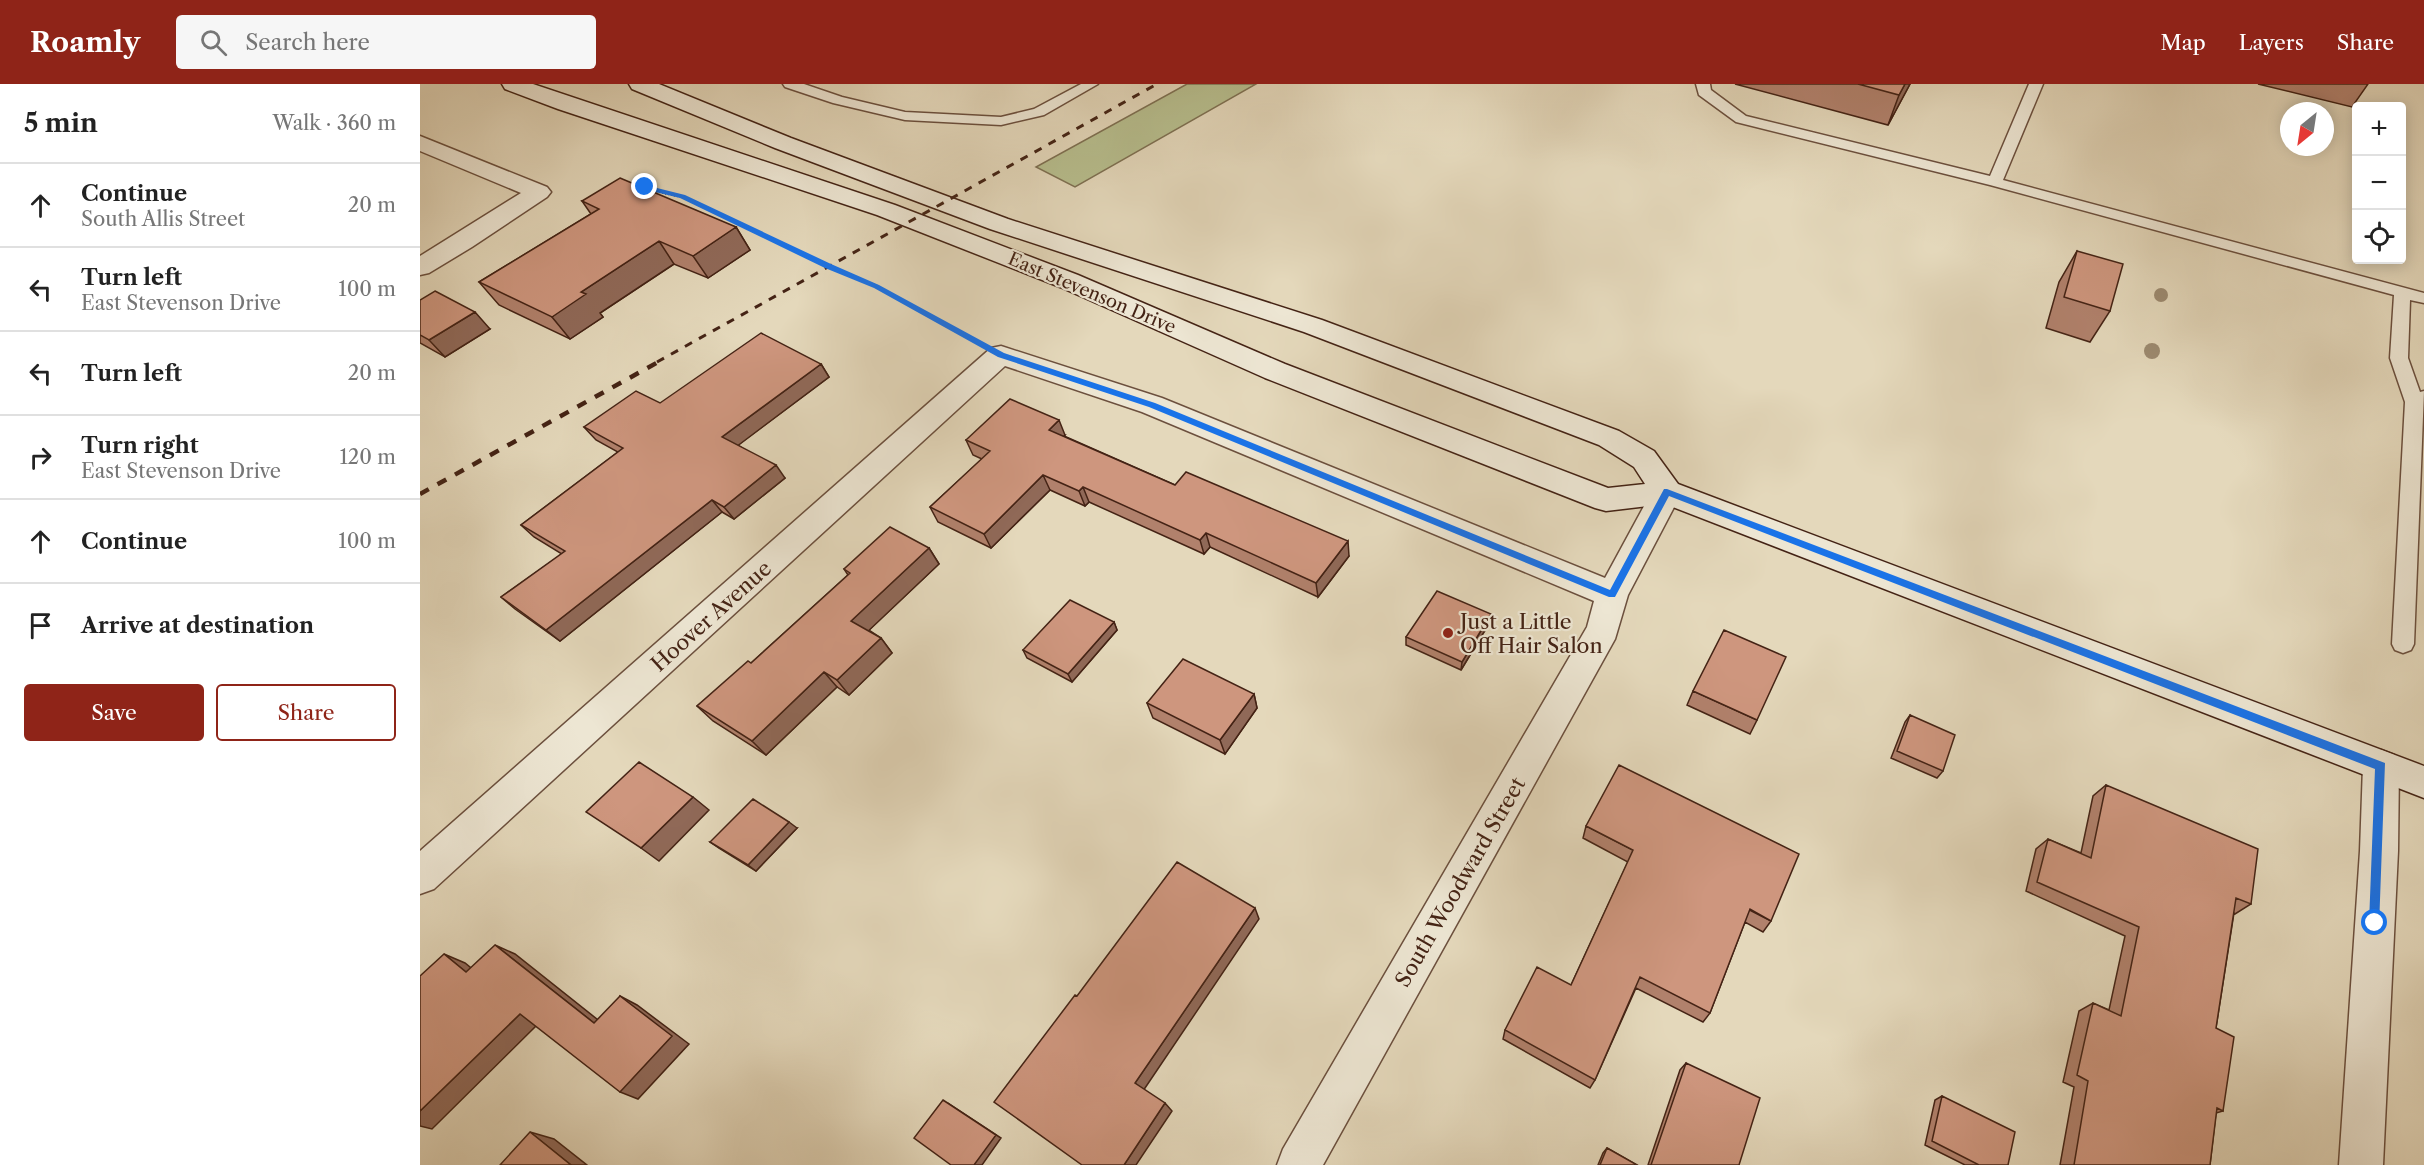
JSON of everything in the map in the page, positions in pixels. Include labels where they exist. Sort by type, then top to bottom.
[{"type":"main road","name":"East Stevenson Drive","points":[[513,84],[566,104],[886,210],[1069,281],[1275,372],[1606,500],[1667,492],[2424,782]]},
{"type":"main road","name":"East Stevenson Drive","points":[[640,84],[783,143],[999,224],[1313,326],[1609,438],[1644,459],[1667,492]]},
{"type":"main road","points":[[420,143],[539,192],[420,267]]},
{"type":"main road","points":[[1001,355],[1152,405],[1612,595]]},
{"type":"main road","name":"Hoover Avenue","points":[[420,876],[1001,355]]},
{"type":"main road","name":"South Woodward Street","points":[[1299,1165],[1603,629],[1612,595],[1667,492]]},
{"type":"main road","points":[[2361,1165],[2379,851],[2381,766]]},
{"type":"lane","points":[[790,84],[838,100],[905,116],[1000,121],[1039,112],[1091,84]]},
{"type":"lane","points":[[1703,84],[1704,92],[1741,119],[1995,182],[2424,298]]},
{"type":"lane","points":[[1995,182],[2036,84]]},
{"type":"lane","points":[[2402,292],[2399,358],[2419,411],[2403,644]]},
{"type":"path","points":[[634,188],[645,187],[683,196],[828,266],[876,286],[1001,355]]},
{"type":"green space","points":[[1187,84],[1256,84],[1075,187],[1036,167]]},
{"type":"building","points":[[1858,84],[1905,84],[1899,95]]},
{"type":"building","points":[[620,178],[736,227],[693,256],[659,241],[581,292],[586,294],[552,317],[479,282],[599,209],[582,201]]},
{"type":"building","points":[[2077,251],[2123,264],[2110,311],[2064,297]]},
{"type":"building","points":[[435,291],[475,312],[429,340],[420,335],[420,300]]},
{"type":"building","points":[[761,333],[821,364],[722,437],[776,465],[724,507],[712,500],[546,630],[501,597],[565,551],[521,525],[623,448],[584,427],[636,391],[660,403]]},
{"type":"building","points":[[1010,399],[1059,420],[1049,430],[1175,485],[1186,472],[1348,541],[1316,583],[1206,533],[1200,540],[1083,487],[1079,491],[1043,475],[984,534],[930,507],[990,451],[966,440]]},
{"type":"building","points":[[890,527],[929,548],[851,621],[881,638],[837,680],[824,672],[752,741],[697,706],[748,661],[751,663],[850,573],[844,569]]},
{"type":"building","points":[[1437,591],[1491,614],[1462,662],[1406,637]]},
{"type":"building","points":[[1070,600],[1114,622],[1068,674],[1023,650]]},
{"type":"building","points":[[1724,630],[1786,657],[1757,720],[1693,691]]},
{"type":"building","points":[[1183,659],[1254,694],[1220,740],[1147,703]]},
{"type":"building","points":[[1910,715],[1955,735],[1943,771],[1897,751]]},
{"type":"building","points":[[639,762],[693,797],[641,848],[586,812]]},
{"type":"building","points":[[1619,765],[1799,854],[1771,921],[1750,909],[1710,1013],[1640,977],[1595,1080],[1505,1030],[1537,967],[1571,985],[1633,850],[1586,826]]},
{"type":"building","points":[[2106,785],[2258,849],[2251,904],[2236,898],[2216,1028],[2234,1037],[2223,1111],[2217,1108],[2210,1165],[2074,1165],[2088,1081],[2077,1075],[2093,1003],[2121,1016],[2139,927],[2037,882],[2048,839],[2091,858]]},
{"type":"building","points":[[753,799],[789,822],[748,865],[710,842]]},
{"type":"building","points":[[1177,862],[1255,908],[1135,1083],[1165,1103],[1124,1165],[1082,1165],[994,1102]]},
{"type":"building","points":[[495,945],[594,1023],[620,996],[672,1036],[620,1092],[520,1014],[420,1111],[420,976],[444,954],[466,972]]},
{"type":"building","points":[[1686,1063],[1760,1098],[1739,1165],[1651,1165]]},
{"type":"building","points":[[1942,1096],[2015,1132],[2008,1165],[1979,1165],[1932,1141]]},
{"type":"building","points":[[943,1100],[996,1135],[974,1165],[951,1165],[914,1138]]},
{"type":"building","points":[[530,1132],[571,1165],[500,1165]]},
{"type":"building","points":[[1607,1148],[1637,1165],[1600,1165]]},
{"type":"railway","points":[[657,362],[1157,84]]},
{"type":"railway","points":[[420,494],[660,361]]},
{"type":"place","name":"Just a Little Off Hair Salon","points":[[1448,633]]},
{"type":"route","points":[[645,187],[683,196],[828,266],[876,286],[1001,355],[1152,405],[1612,595],[1667,492],[2381,766],[2375,923]]}]
